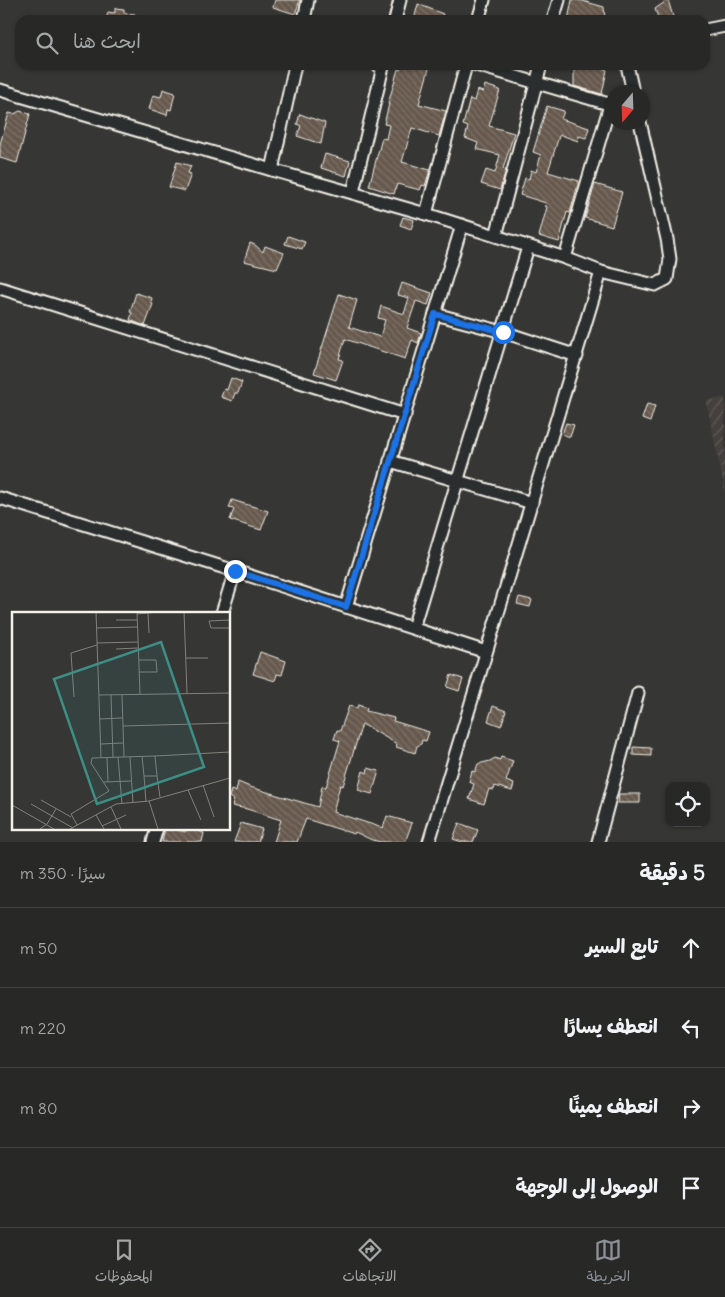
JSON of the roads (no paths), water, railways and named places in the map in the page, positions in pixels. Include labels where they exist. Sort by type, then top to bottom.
[{"type":"street","points":[[305,15],[308,0]]},
{"type":"street","points":[[396,15],[400,0]]},
{"type":"street","points":[[480,15],[484,0]]},
{"type":"street","points":[[554,15],[559,0]]},
{"type":"street","points":[[710,29],[725,26]]},
{"type":"street","points":[[272,170],[294,70]]},
{"type":"street","points":[[353,192],[380,70]]},
{"type":"street","points":[[426,214],[465,70]]},
{"type":"street","points":[[493,70],[605,103]]},
{"type":"street","points":[[496,236],[540,70]]},
{"type":"street","points":[[628,70],[631,85]]},
{"type":"street","points":[[0,90],[426,214],[565,258],[601,272],[655,284],[667,279],[670,259],[642,130]]},
{"type":"street","points":[[565,258],[605,125]]},
{"type":"street","points":[[346,607],[462,226]]},
{"type":"street","points":[[413,628],[528,247]]},
{"type":"street","points":[[429,842],[601,272]]},
{"type":"street","points":[[0,288],[405,415]]},
{"type":"street","points":[[435,314],[503,332],[576,356]]},
{"type":"street","points":[[390,462],[532,503]]},
{"type":"street","points":[[0,498],[486,652]]},
{"type":"street","points":[[222,612],[235,571]]},
{"type":"street","points":[[598,842],[638,693]]},
{"type":"street","points":[[153,842],[157,829]]}]
